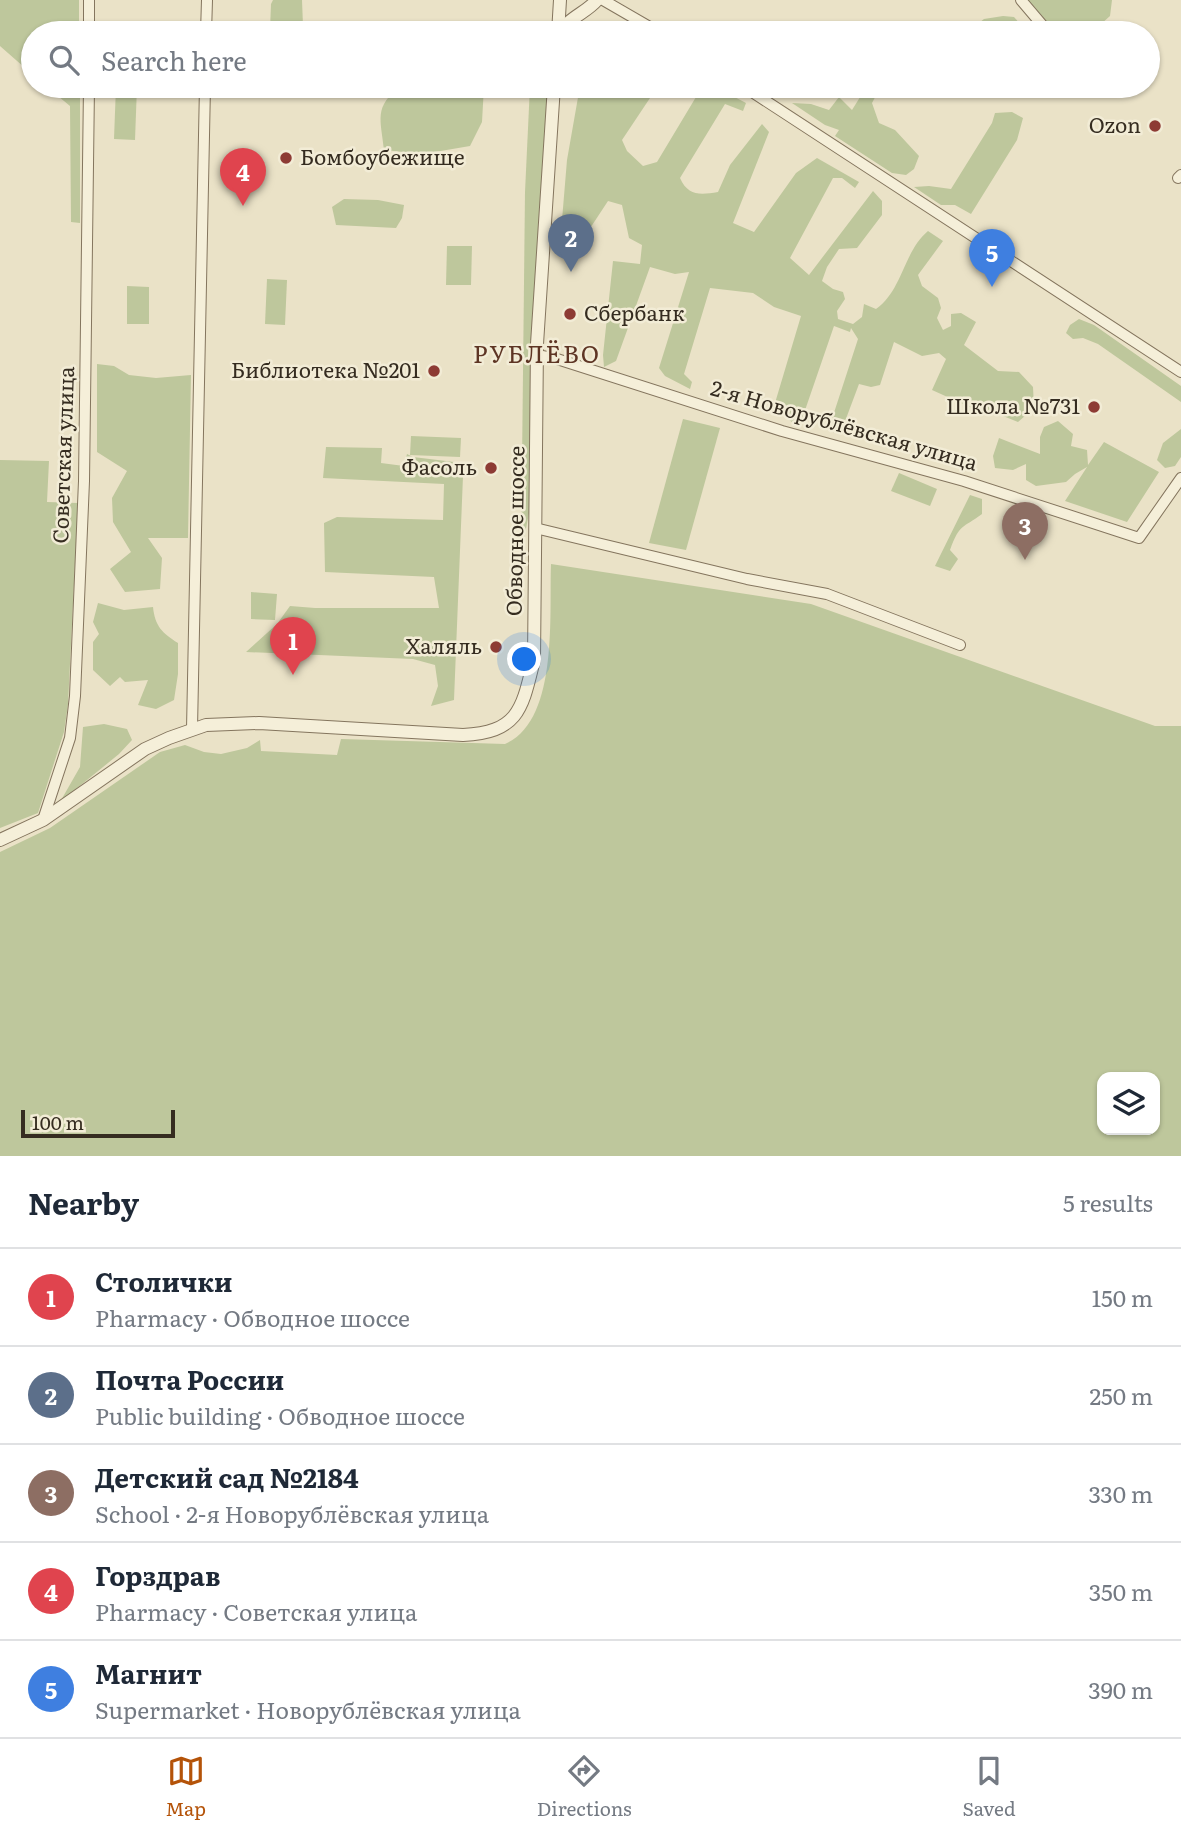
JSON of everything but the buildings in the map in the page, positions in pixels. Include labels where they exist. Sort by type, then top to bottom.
[{"type":"street","points":[[89,0],[89,21]]},
{"type":"street","points":[[206,21],[207,0]]},
{"type":"street","points":[[560,21],[562,0],[575,9],[592,4]]},
{"type":"street","points":[[603,0],[639,21]]},
{"type":"street","points":[[1021,0],[1039,21]]},
{"type":"street","points":[[569,21],[592,4]]},
{"type":"street","name":"Советская улица","points":[[43,820],[70,738],[75,696],[85,467],[89,98]]},
{"type":"street","points":[[192,729],[205,98]]},
{"type":"street","name":"Обводное шоссе","points":[[0,840],[43,820],[145,749],[206,725],[241,723],[463,735],[496,730],[516,714],[525,696],[534,660],[537,355],[553,98]]},
{"type":"street","points":[[761,98],[1181,373]]},
{"type":"street","name":"2-я Новорублёвская улица","points":[[537,355],[557,359],[782,431],[964,481],[1139,538],[1181,478]]},
{"type":"street","points":[[535,528],[747,579],[827,594],[960,645]]},
{"type":"green space","points":[[0,0],[79,0],[79,21],[21,21],[21,64],[0,46]]},
{"type":"green space","points":[[273,0],[302,0],[303,21],[270,21]]},
{"type":"green space","points":[[1027,0],[1112,0],[1110,16],[1104,21],[1045,21]]},
{"type":"green space","points":[[1003,16],[1014,17],[1018,21],[981,21]]},
{"type":"green space","points":[[60,98],[80,98],[80,223],[71,222],[70,106]]},
{"type":"green space","points":[[116,98],[137,98],[135,140],[114,139]]},
{"type":"green space","points":[[483,98],[482,122],[470,146],[423,154],[384,150],[381,114],[386,100]]},
{"type":"green space","points":[[529,98],[549,98],[530,508],[521,554],[525,192]]},
{"type":"green space","points":[[578,98],[650,98],[622,140],[627,151],[643,166],[657,162],[695,98],[736,98],[746,103],[743,111],[725,104],[680,178],[683,184],[695,193],[718,192],[730,165],[762,124],[769,132],[733,223],[754,232],[796,173],[817,158],[859,182],[855,188],[842,178],[833,178],[790,258],[809,275],[873,191],[882,201],[882,215],[857,248],[839,249],[827,267],[822,281],[843,292],[845,299],[837,311],[838,319],[853,324],[862,317],[864,304],[876,309],[885,301],[898,282],[913,249],[928,231],[943,241],[918,275],[922,286],[938,298],[941,308],[937,318],[943,330],[951,326],[951,314],[961,313],[976,322],[964,345],[998,371],[1019,372],[1033,387],[1034,408],[1018,422],[993,412],[972,408],[932,390],[946,359],[939,353],[922,356],[894,342],[880,385],[871,387],[859,384],[844,424],[834,433],[830,425],[858,339],[851,328],[850,332],[834,326],[802,419],[792,422],[780,413],[775,403],[801,316],[774,307],[753,293],[710,288],[684,374],[692,382],[690,389],[665,376],[659,368],[689,272],[675,274],[650,267],[616,361],[604,367],[613,261],[640,264],[642,245],[629,238],[622,205],[608,201],[583,239],[560,244],[567,160]]},
{"type":"green space","points":[[840,98],[852,110],[860,98],[875,98],[872,103],[879,123],[895,130],[919,156],[914,169],[906,175],[892,173],[835,136],[839,130],[825,125],[792,103],[811,104],[829,110]]},
{"type":"green space","points":[[1012,112],[1023,118],[1017,140],[971,214],[955,205],[941,205],[914,187],[951,189],[992,123],[995,113]]},
{"type":"green space","points":[[344,199],[378,200],[404,205],[402,218],[396,228],[336,225],[332,207]]},
{"type":"green space","points":[[447,246],[472,246],[471,285],[446,285]]},
{"type":"green space","points":[[267,279],[287,280],[285,325],[265,324]]},
{"type":"green space","points":[[127,286],[149,287],[149,324],[127,324]]},
{"type":"green space","points":[[1079,319],[1094,325],[1181,386],[1181,402],[1098,344],[1083,338],[1073,339],[1066,333],[1070,325]]},
{"type":"green space","points":[[97,364],[114,366],[129,375],[156,378],[191,375],[188,538],[148,538],[162,558],[160,589],[125,592],[110,569],[131,552],[113,522],[112,498],[127,471],[97,452]]},
{"type":"green space","points":[[683,419],[720,428],[686,550],[649,543]]},
{"type":"green space","points":[[1058,421],[1073,434],[1071,446],[1087,450],[1088,465],[1104,442],[1159,472],[1127,522],[1065,501],[1087,467],[1066,482],[1036,486],[1026,480],[1026,464],[1013,470],[995,468],[993,456],[999,438],[1040,454],[1040,437],[1044,427]]},
{"type":"green space","points":[[1181,429],[1181,457],[1175,466],[1165,468],[1157,460],[1163,443]]},
{"type":"green space","points":[[411,436],[461,438],[460,457],[410,455]]},
{"type":"green space","points":[[326,447],[382,448],[381,463],[404,466],[407,454],[454,462],[463,476],[454,700],[431,706],[438,686],[435,665],[413,659],[246,652],[277,624],[290,606],[439,608],[434,577],[325,572],[324,523],[337,517],[443,520],[444,484],[323,478]]},
{"type":"green space","points":[[0,460],[49,461],[47,502],[78,503],[68,704],[64,732],[38,813],[0,828]]},
{"type":"green space","points":[[899,473],[937,489],[930,506],[891,491]]},
{"type":"green space","points":[[970,495],[982,499],[982,514],[962,527],[956,535],[950,550],[958,559],[950,571],[935,566]]},
{"type":"green space","points":[[551,564],[811,604],[1155,726],[1181,726],[1181,1156],[0,1156],[0,852],[50,828],[160,752],[185,745],[204,752],[221,754],[247,748],[260,740],[261,751],[337,755],[341,739],[505,744],[522,732],[535,713],[543,690],[550,637]]},
{"type":"green space","points":[[251,592],[277,594],[275,620],[251,619]]},
{"type":"green space","points":[[98,603],[124,610],[153,607],[160,628],[178,643],[178,674],[174,700],[156,709],[138,705],[148,680],[125,682],[120,677],[110,686],[93,670],[93,642],[99,634],[93,622]]},
{"type":"green space","points":[[104,724],[127,729],[132,740],[119,754],[60,802],[80,767],[83,727]]},
{"type":"place","name":"Ozon","points":[[1155,126]]},
{"type":"place","name":"Бомбоубежище","points":[[286,158]]},
{"type":"place","name":"Горздрав","points":[[243,206]]},
{"type":"place","name":"Почта России","points":[[571,272]]},
{"type":"place","name":"Магнит","points":[[992,287]]},
{"type":"place","name":"Сбербанк","points":[[570,314]]},
{"type":"place","name":"Библиотека №201","points":[[434,371]]},
{"type":"place","name":"Школа №731","points":[[1094,407]]},
{"type":"place","name":"Фасоль","points":[[491,468]]},
{"type":"place","name":"Детский сад №2184","points":[[1025,560]]},
{"type":"place","name":"Халяль","points":[[496,647]]},
{"type":"place","name":"Столички","points":[[293,675]]},
{"type":"district","name":"РУБЛЁВО","points":[[537,355]]}]
